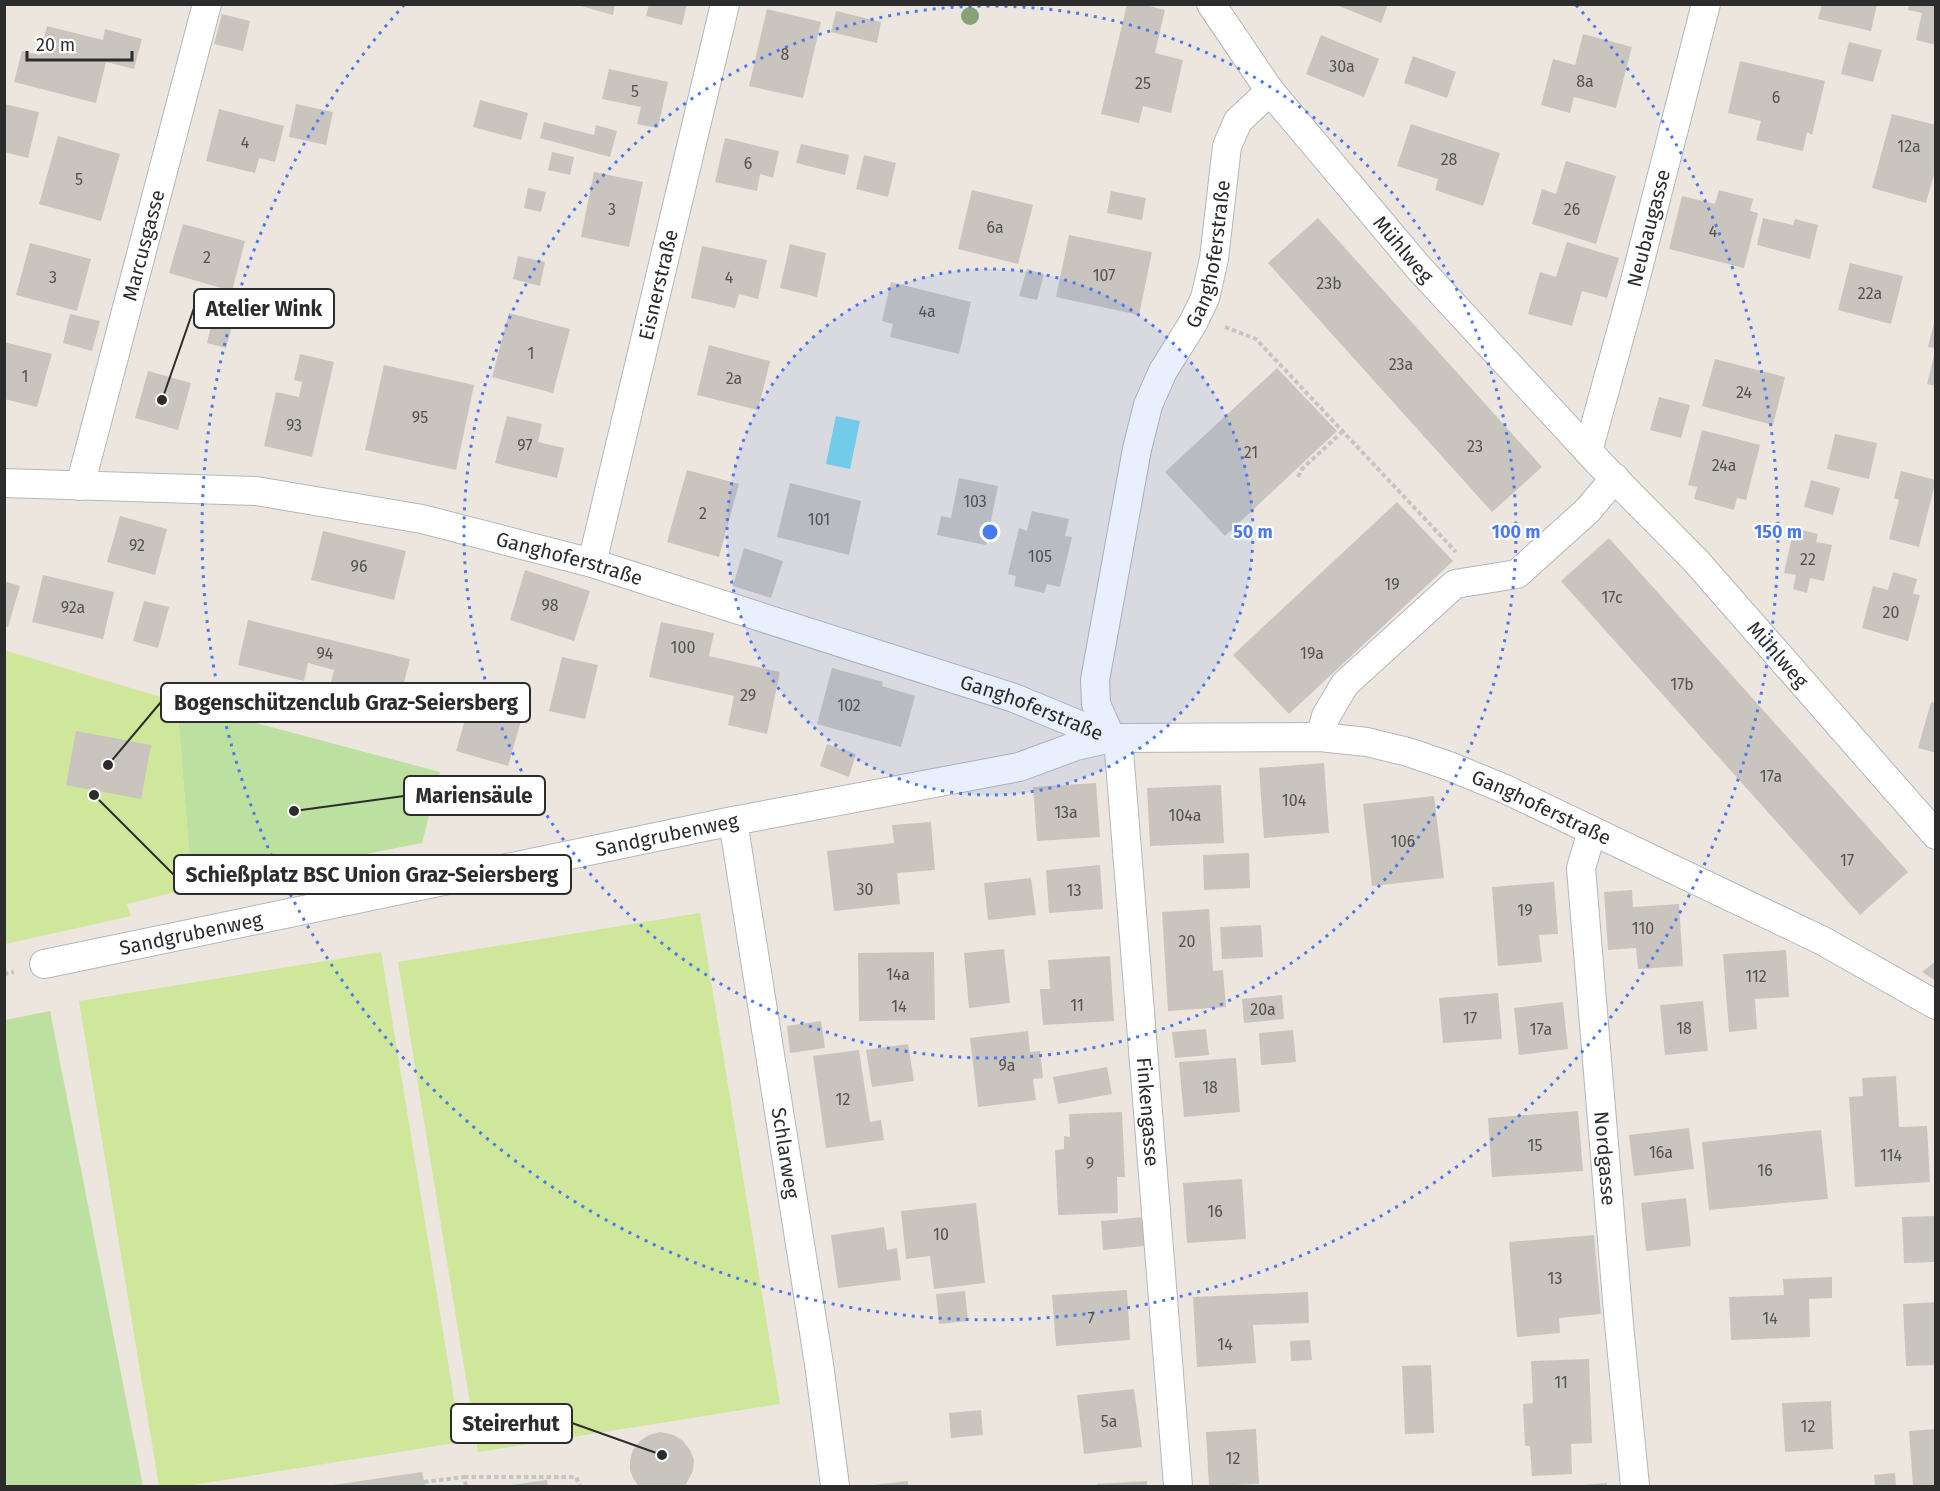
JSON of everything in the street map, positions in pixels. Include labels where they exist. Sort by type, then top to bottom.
[{"type":"street","name":"Marcusgasse","points":[[80,486],[207,4]]},
{"type":"street","name":"Eisnerstraße","points":[[592,563],[725,4]]},
{"type":"street","name":"Mühlweg","points":[[1211,4],[1270,92],[1418,267],[1588,451],[1696,561],[1935,835]]},
{"type":"street","name":"Neubaugasse","points":[[1588,451],[1632,292],[1706,4]]},
{"type":"street","name":"Ganghoferstraße","points":[[1115,738],[1096,704],[1095,680],[1137,449],[1152,397],[1163,371],[1205,298],[1214,259],[1227,146],[1238,121],[1270,92]]},
{"type":"street","points":[[1320,737],[1326,716],[1345,684],[1455,584],[1517,573],[1588,510],[1615,478]]},
{"type":"street","name":"Ganghoferstraße","points":[[4,483],[256,491],[422,519],[592,563],[1014,698],[1115,738],[1320,737],[1367,742],[1429,759],[1505,789],[1823,941],[1935,1005]]},
{"type":"street","name":"Sandgrubenweg","points":[[44,964],[733,821],[1019,766],[1076,746],[1115,738]]},
{"type":"street","name":"Finkengasse","points":[[1115,738],[1178,1486]]},
{"type":"street","name":"Schlarweg","points":[[733,821],[816,1341],[835,1486]]},
{"type":"street","name":"Nordgasse","points":[[1592,831],[1581,868],[1618,1313],[1635,1486]]},
{"type":"path","points":[[1196,316],[1256,339],[1341,432],[1470,566],[1478,580]]},
{"type":"path","points":[[1298,477],[1302,469],[1341,432]]},
{"type":"path","points":[[464,1477],[466,1486]]},
{"type":"path","points":[[424,1482],[464,1477],[576,1477],[580,1486]]},
{"type":"green space","points":[[4,650],[177,702],[192,888],[127,904],[131,916],[5,944]]},
{"type":"green space","points":[[177,702],[440,772],[422,843],[192,888]]},
{"type":"green space","points":[[700,913],[780,1404],[478,1452],[398,962]]},
{"type":"green space","points":[[381,952],[461,1442],[187,1486],[159,1486],[79,1001]]},
{"type":"green space","points":[[50,1011],[143,1486],[5,1486],[5,1020]]},
{"type":"water","points":[[836,416],[860,421],[850,469],[826,464]]},
{"type":"building","points":[[574,4],[615,4],[613,15]]},
{"type":"building","points":[[649,4],[687,4],[682,25],[646,16]]},
{"type":"building","points":[[1127,4],[1141,4],[1165,10],[1155,53],[1183,60],[1171,113],[1143,106],[1139,123],[1101,114]]},
{"type":"building","points":[[1334,4],[1388,4],[1381,23]]},
{"type":"building","points":[[1822,4],[1877,4],[1871,31],[1818,19]]},
{"type":"building","points":[[1909,4],[1936,4],[1936,45],[1916,40],[1922,13],[1908,10]]},
{"type":"building","points":[[767,9],[821,22],[803,98],[749,86]]},
{"type":"building","points":[[836,11],[881,22],[877,43],[831,32]]},
{"type":"building","points":[[222,14],[250,21],[243,51],[214,44]]},
{"type":"building","points":[[47,26],[103,40],[105,29],[142,39],[134,69],[106,62],[96,103],[14,82],[22,51],[40,55]]},
{"type":"building","points":[[1583,34],[1632,47],[1616,108],[1574,97],[1570,113],[1541,105],[1553,59],[1575,65]]},
{"type":"building","points":[[1321,35],[1379,59],[1364,97],[1306,74]]},
{"type":"building","points":[[1849,42],[1882,50],[1873,82],[1841,74]]},
{"type":"building","points":[[1413,56],[1456,72],[1447,98],[1404,83]]},
{"type":"building","points":[[1740,61],[1825,81],[1812,135],[1807,132],[1803,151],[1756,140],[1761,121],[1728,113]]},
{"type":"building","points":[[609,69],[668,82],[658,128],[637,124],[641,107],[602,99]]},
{"type":"building","points":[[480,100],[528,113],[521,140],[473,127]]},
{"type":"building","points":[[4,104],[39,112],[28,158],[4,152]]},
{"type":"building","points":[[296,104],[333,112],[326,145],[289,137]]},
{"type":"building","points":[[219,109],[284,126],[275,162],[259,158],[255,173],[206,161]]},
{"type":"building","points":[[1892,114],[1936,125],[1936,167],[1926,203],[1872,188]]},
{"type":"building","points":[[544,122],[594,135],[596,125],[617,131],[610,157],[540,138]]},
{"type":"building","points":[[1411,124],[1500,153],[1483,206],[1435,190],[1438,179],[1397,166]]},
{"type":"building","points":[[58,136],[120,154],[101,221],[39,204]]},
{"type":"building","points":[[725,138],[779,151],[773,178],[760,174],[757,191],[715,182]]},
{"type":"building","points":[[801,144],[849,155],[845,175],[796,163]]},
{"type":"building","points":[[552,152],[574,157],[570,175],[548,170]]},
{"type":"building","points":[[864,155],[896,163],[888,197],[856,189]]},
{"type":"building","points":[[1566,161],[1616,176],[1596,244],[1532,224],[1542,189],[1556,194]]},
{"type":"building","points":[[594,172],[643,182],[629,247],[581,237]]},
{"type":"building","points":[[528,188],[546,192],[541,212],[524,208]]},
{"type":"building","points":[[972,190],[1033,205],[1018,264],[958,249]]},
{"type":"building","points":[[1719,190],[1753,199],[1750,211],[1758,213],[1744,268],[1669,249],[1682,196],[1715,204]]},
{"type":"building","points":[[1111,191],[1146,198],[1142,220],[1107,213]]},
{"type":"building","points":[[1318,218],[1542,467],[1492,512],[1268,263]]},
{"type":"building","points":[[1763,218],[1793,225],[1795,219],[1818,225],[1810,259],[1757,245]]},
{"type":"building","points":[[183,224],[245,241],[232,291],[169,273]]},
{"type":"building","points":[[1069,235],[1152,252],[1139,315],[1056,297]]},
{"type":"building","points":[[1567,242],[1619,258],[1607,298],[1582,291],[1572,326],[1528,314],[1540,272],[1556,277]]},
{"type":"building","points":[[30,243],[91,259],[77,311],[16,295]]},
{"type":"building","points":[[790,244],[826,253],[817,297],[780,288]]},
{"type":"building","points":[[702,246],[767,260],[758,299],[739,294],[735,308],[691,298]]},
{"type":"building","points":[[518,256],[545,262],[540,286],[513,279]]},
{"type":"building","points":[[1850,263],[1903,276],[1891,324],[1838,310]]},
{"type":"building","points":[[1027,269],[1044,274],[1037,300],[1019,296]]},
{"type":"building","points":[[891,282],[971,302],[959,354],[890,337],[893,324],[882,321]]},
{"type":"building","points":[[509,313],[570,329],[553,393],[492,377]]},
{"type":"building","points":[[70,314],[100,321],[92,351],[63,343]]},
{"type":"building","points":[[214,314],[234,319],[226,348],[207,343]]},
{"type":"building","points":[[1936,319],[1936,348],[1928,347]]},
{"type":"building","points":[[4,342],[52,354],[37,407],[4,399]]},
{"type":"building","points":[[709,345],[770,361],[758,410],[697,395]]},
{"type":"building","points":[[1936,352],[1936,386],[1927,384]]},
{"type":"building","points":[[300,354],[334,362],[312,457],[264,446],[276,392],[299,397],[302,382],[294,380]]},
{"type":"building","points":[[1715,359],[1785,377],[1773,425],[1702,406]]},
{"type":"building","points":[[384,365],[474,385],[456,470],[365,450]]},
{"type":"building","points":[[1277,368],[1337,431],[1225,536],[1165,472]]},
{"type":"building","points":[[148,371],[191,383],[178,430],[135,418]]},
{"type":"building","points":[[1659,397],[1690,405],[1681,438],[1650,430]]},
{"type":"building","points":[[507,416],[542,424],[538,442],[564,448],[557,478],[495,463]]},
{"type":"building","points":[[1702,430],[1760,445],[1746,500],[1737,498],[1734,510],[1694,499],[1697,487],[1688,485]]},
{"type":"building","points":[[1835,434],[1877,443],[1869,479],[1827,469]]},
{"type":"building","points":[[687,470],[739,484],[719,557],[667,542]]},
{"type":"building","points":[[1901,471],[1936,480],[1919,547],[1889,539],[1899,500],[1894,498]]},
{"type":"building","points":[[959,478],[998,486],[986,545],[937,535],[941,516],[951,518]]},
{"type":"building","points":[[1811,480],[1840,488],[1833,515],[1804,507]]},
{"type":"building","points":[[790,483],[861,501],[849,555],[777,537]]},
{"type":"building","points":[[1397,502],[1453,561],[1289,714],[1233,655]]},
{"type":"building","points":[[1032,511],[1069,519],[1065,536],[1072,537],[1060,587],[1047,584],[1044,593],[1014,586],[1016,576],[1008,574],[1019,528],[1027,531]]},
{"type":"building","points":[[120,516],[167,529],[155,575],[107,562]]},
{"type":"building","points":[[1794,528],[1818,534],[1816,542],[1832,545],[1824,581],[1810,578],[1807,593],[1793,589],[1796,575],[1784,573]]},
{"type":"building","points":[[323,531],[406,551],[394,600],[311,580]]},
{"type":"building","points":[[1609,538],[1908,872],[1860,915],[1561,581]]},
{"type":"building","points":[[744,548],[783,561],[771,598],[733,586]]},
{"type":"building","points":[[525,570],[590,591],[574,641],[510,620]]},
{"type":"building","points":[[1893,572],[1917,579],[1913,594],[1920,595],[1908,641],[1862,628],[1873,586],[1888,590]]},
{"type":"building","points":[[43,575],[114,592],[103,639],[32,622]]},
{"type":"building","points":[[4,581],[20,586],[8,627],[4,626]]},
{"type":"building","points":[[144,601],[169,607],[158,648],[133,641]]},
{"type":"building","points":[[248,620],[410,659],[399,703],[330,686],[334,670],[308,663],[304,681],[238,665]]},
{"type":"building","points":[[661,622],[714,633],[709,656],[780,672],[767,734],[728,725],[734,696],[649,677]]},
{"type":"building","points":[[562,657],[598,665],[585,719],[549,711]]},
{"type":"building","points":[[832,668],[883,682],[882,686],[915,696],[901,747],[817,724]]},
{"type":"building","points":[[475,685],[527,700],[508,766],[456,751]]},
{"type":"building","points":[[1931,702],[1936,703],[1936,753],[1918,748]]},
{"type":"building","points":[[76,731],[151,745],[141,799],[66,785]]},
{"type":"building","points":[[827,744],[856,754],[849,777],[820,766]]},
{"type":"building","points":[[1324,763],[1329,833],[1264,838],[1259,768]]},
{"type":"building","points":[[1096,783],[1100,837],[1037,841],[1033,787]]},
{"type":"building","points":[[1221,785],[1224,843],[1150,846],[1147,788]]},
{"type":"building","points":[[1434,796],[1444,878],[1372,886],[1363,804]]},
{"type":"building","points":[[931,822],[935,870],[897,873],[900,904],[834,911],[827,851],[894,843],[892,825]]},
{"type":"building","points":[[1249,853],[1250,888],[1204,890],[1203,855]]},
{"type":"building","points":[[1100,865],[1103,909],[1049,913],[1046,870]]},
{"type":"building","points":[[1031,878],[1036,915],[988,920],[984,883]]},
{"type":"building","points":[[1554,882],[1558,934],[1539,935],[1542,962],[1498,966],[1492,887]]},
{"type":"building","points":[[1632,890],[1633,907],[1679,904],[1683,966],[1638,969],[1636,948],[1608,950],[1604,892]]},
{"type":"building","points":[[1209,909],[1213,971],[1223,970],[1226,1007],[1168,1011],[1162,912]]},
{"type":"building","points":[[1261,925],[1263,957],[1222,959],[1220,927]]},
{"type":"building","points":[[1004,949],[1010,1003],[969,1008],[964,953]]},
{"type":"building","points":[[1786,950],[1789,997],[1755,999],[1757,1029],[1729,1032],[1723,954]]},
{"type":"building","points":[[934,952],[935,1020],[859,1021],[858,953]]},
{"type":"building","points":[[1110,956],[1114,1021],[1043,1025],[1040,989],[1050,989],[1048,960]]},
{"type":"building","points":[[1936,961],[1936,981],[1922,972]]},
{"type":"building","points":[[1498,993],[1502,1039],[1443,1043],[1439,998]]},
{"type":"building","points":[[1282,995],[1284,1019],[1244,1023],[1242,999]]},
{"type":"building","points":[[1703,1001],[1708,1051],[1665,1055],[1660,1005]]},
{"type":"building","points":[[1563,1002],[1568,1049],[1519,1055],[1514,1008]]},
{"type":"building","points":[[821,1021],[825,1048],[790,1053],[787,1026]]},
{"type":"building","points":[[1206,1029],[1209,1055],[1175,1058],[1172,1032]]},
{"type":"building","points":[[1293,1030],[1296,1062],[1261,1065],[1259,1033]]},
{"type":"building","points":[[1028,1031],[1030,1052],[1040,1051],[1043,1078],[1033,1079],[1036,1100],[978,1107],[970,1038]]},
{"type":"building","points":[[908,1044],[914,1081],[872,1087],[866,1050]]},
{"type":"building","points":[[859,1050],[870,1122],[881,1120],[884,1140],[826,1148],[813,1056]]},
{"type":"building","points":[[1236,1058],[1240,1112],[1184,1117],[1179,1062]]},
{"type":"building","points":[[1107,1067],[1112,1094],[1058,1104],[1053,1077]]},
{"type":"building","points":[[1896,1076],[1899,1127],[1927,1126],[1930,1182],[1855,1187],[1849,1097],[1863,1096],[1862,1078]]},
{"type":"building","points":[[1578,1111],[1583,1171],[1492,1177],[1488,1118]]},
{"type":"building","points":[[1122,1112],[1125,1177],[1117,1177],[1118,1213],[1058,1215],[1055,1150],[1064,1149],[1064,1136],[1070,1137],[1069,1114]]},
{"type":"building","points":[[1689,1128],[1694,1169],[1634,1176],[1629,1135]]},
{"type":"building","points":[[1821,1130],[1828,1199],[1709,1210],[1702,1142]]},
{"type":"building","points":[[1242,1179],[1246,1239],[1187,1243],[1183,1183]]},
{"type":"building","points":[[1686,1198],[1691,1246],[1646,1251],[1641,1203]]},
{"type":"building","points":[[976,1203],[985,1283],[934,1289],[930,1256],[906,1259],[901,1211]]},
{"type":"building","points":[[1936,1216],[1936,1262],[1904,1263],[1902,1217]]},
{"type":"building","points":[[1143,1217],[1145,1246],[1103,1250],[1101,1221]]},
{"type":"building","points":[[884,1227],[887,1250],[897,1248],[901,1280],[838,1288],[831,1235]]},
{"type":"building","points":[[1594,1235],[1601,1314],[1559,1318],[1560,1333],[1517,1337],[1509,1242]]},
{"type":"building","points":[[1832,1277],[1832,1298],[1809,1299],[1810,1337],[1731,1340],[1729,1297],[1784,1295],[1783,1279]]},
{"type":"building","points":[[1127,1290],[1130,1340],[1056,1346],[1052,1295]]},
{"type":"building","points":[[965,1291],[968,1321],[939,1324],[936,1294]]},
{"type":"building","points":[[1308,1292],[1309,1323],[1253,1325],[1256,1363],[1197,1367],[1193,1297]]},
{"type":"building","points":[[1936,1302],[1936,1365],[1906,1366],[1903,1304]]},
{"type":"building","points":[[1310,1340],[1312,1360],[1291,1361],[1290,1341]]},
{"type":"building","points":[[1589,1359],[1592,1443],[1571,1444],[1572,1474],[1532,1476],[1530,1446],[1525,1446],[1523,1404],[1533,1403],[1531,1361]]},
{"type":"building","points":[[1431,1365],[1434,1433],[1405,1434],[1402,1366]]},
{"type":"building","points":[[1134,1389],[1142,1447],[1084,1454],[1077,1395]]},
{"type":"building","points":[[1831,1401],[1833,1449],[1785,1452],[1782,1403]]},
{"type":"building","points":[[981,1410],[983,1435],[951,1438],[949,1413]]},
{"type":"building","points":[[1256,1429],[1259,1484],[1209,1486],[1206,1432]]},
{"type":"building","points":[[1936,1429],[1936,1486],[1913,1486],[1909,1431]]},
{"type":"building","points":[[660,1432],[674,1435],[690,1450],[694,1460],[693,1471],[685,1486],[639,1486],[634,1480],[630,1470],[633,1450],[649,1435]]},
{"type":"building","points":[[422,1472],[425,1486],[333,1486],[333,1485]]},
{"type":"building","points":[[1895,1473],[1896,1486],[1875,1486],[1874,1475]]},
{"type":"building","points":[[547,1480],[548,1486],[511,1486],[511,1485]]},
{"type":"building","points":[[908,1481],[908,1486],[873,1486],[873,1485]]},
{"type":"building","points":[[1147,1481],[1147,1486],[1097,1486],[1097,1484]]},
{"type":"building","points":[[1607,1483],[1607,1486],[1581,1486],[1581,1485]]},
{"type":"place","name":"Atelier Wink","points":[[162,400]]},
{"type":"place","name":"Bogenschützenclub Graz-Seiersberg","points":[[108,765]]},
{"type":"place","name":"Schießplatz BSC Union Graz-Seiersberg","points":[[94,795]]},
{"type":"place","name":"Mariensäule","points":[[294,811]]},
{"type":"place","name":"Steirerhut","points":[[662,1455]]}]
